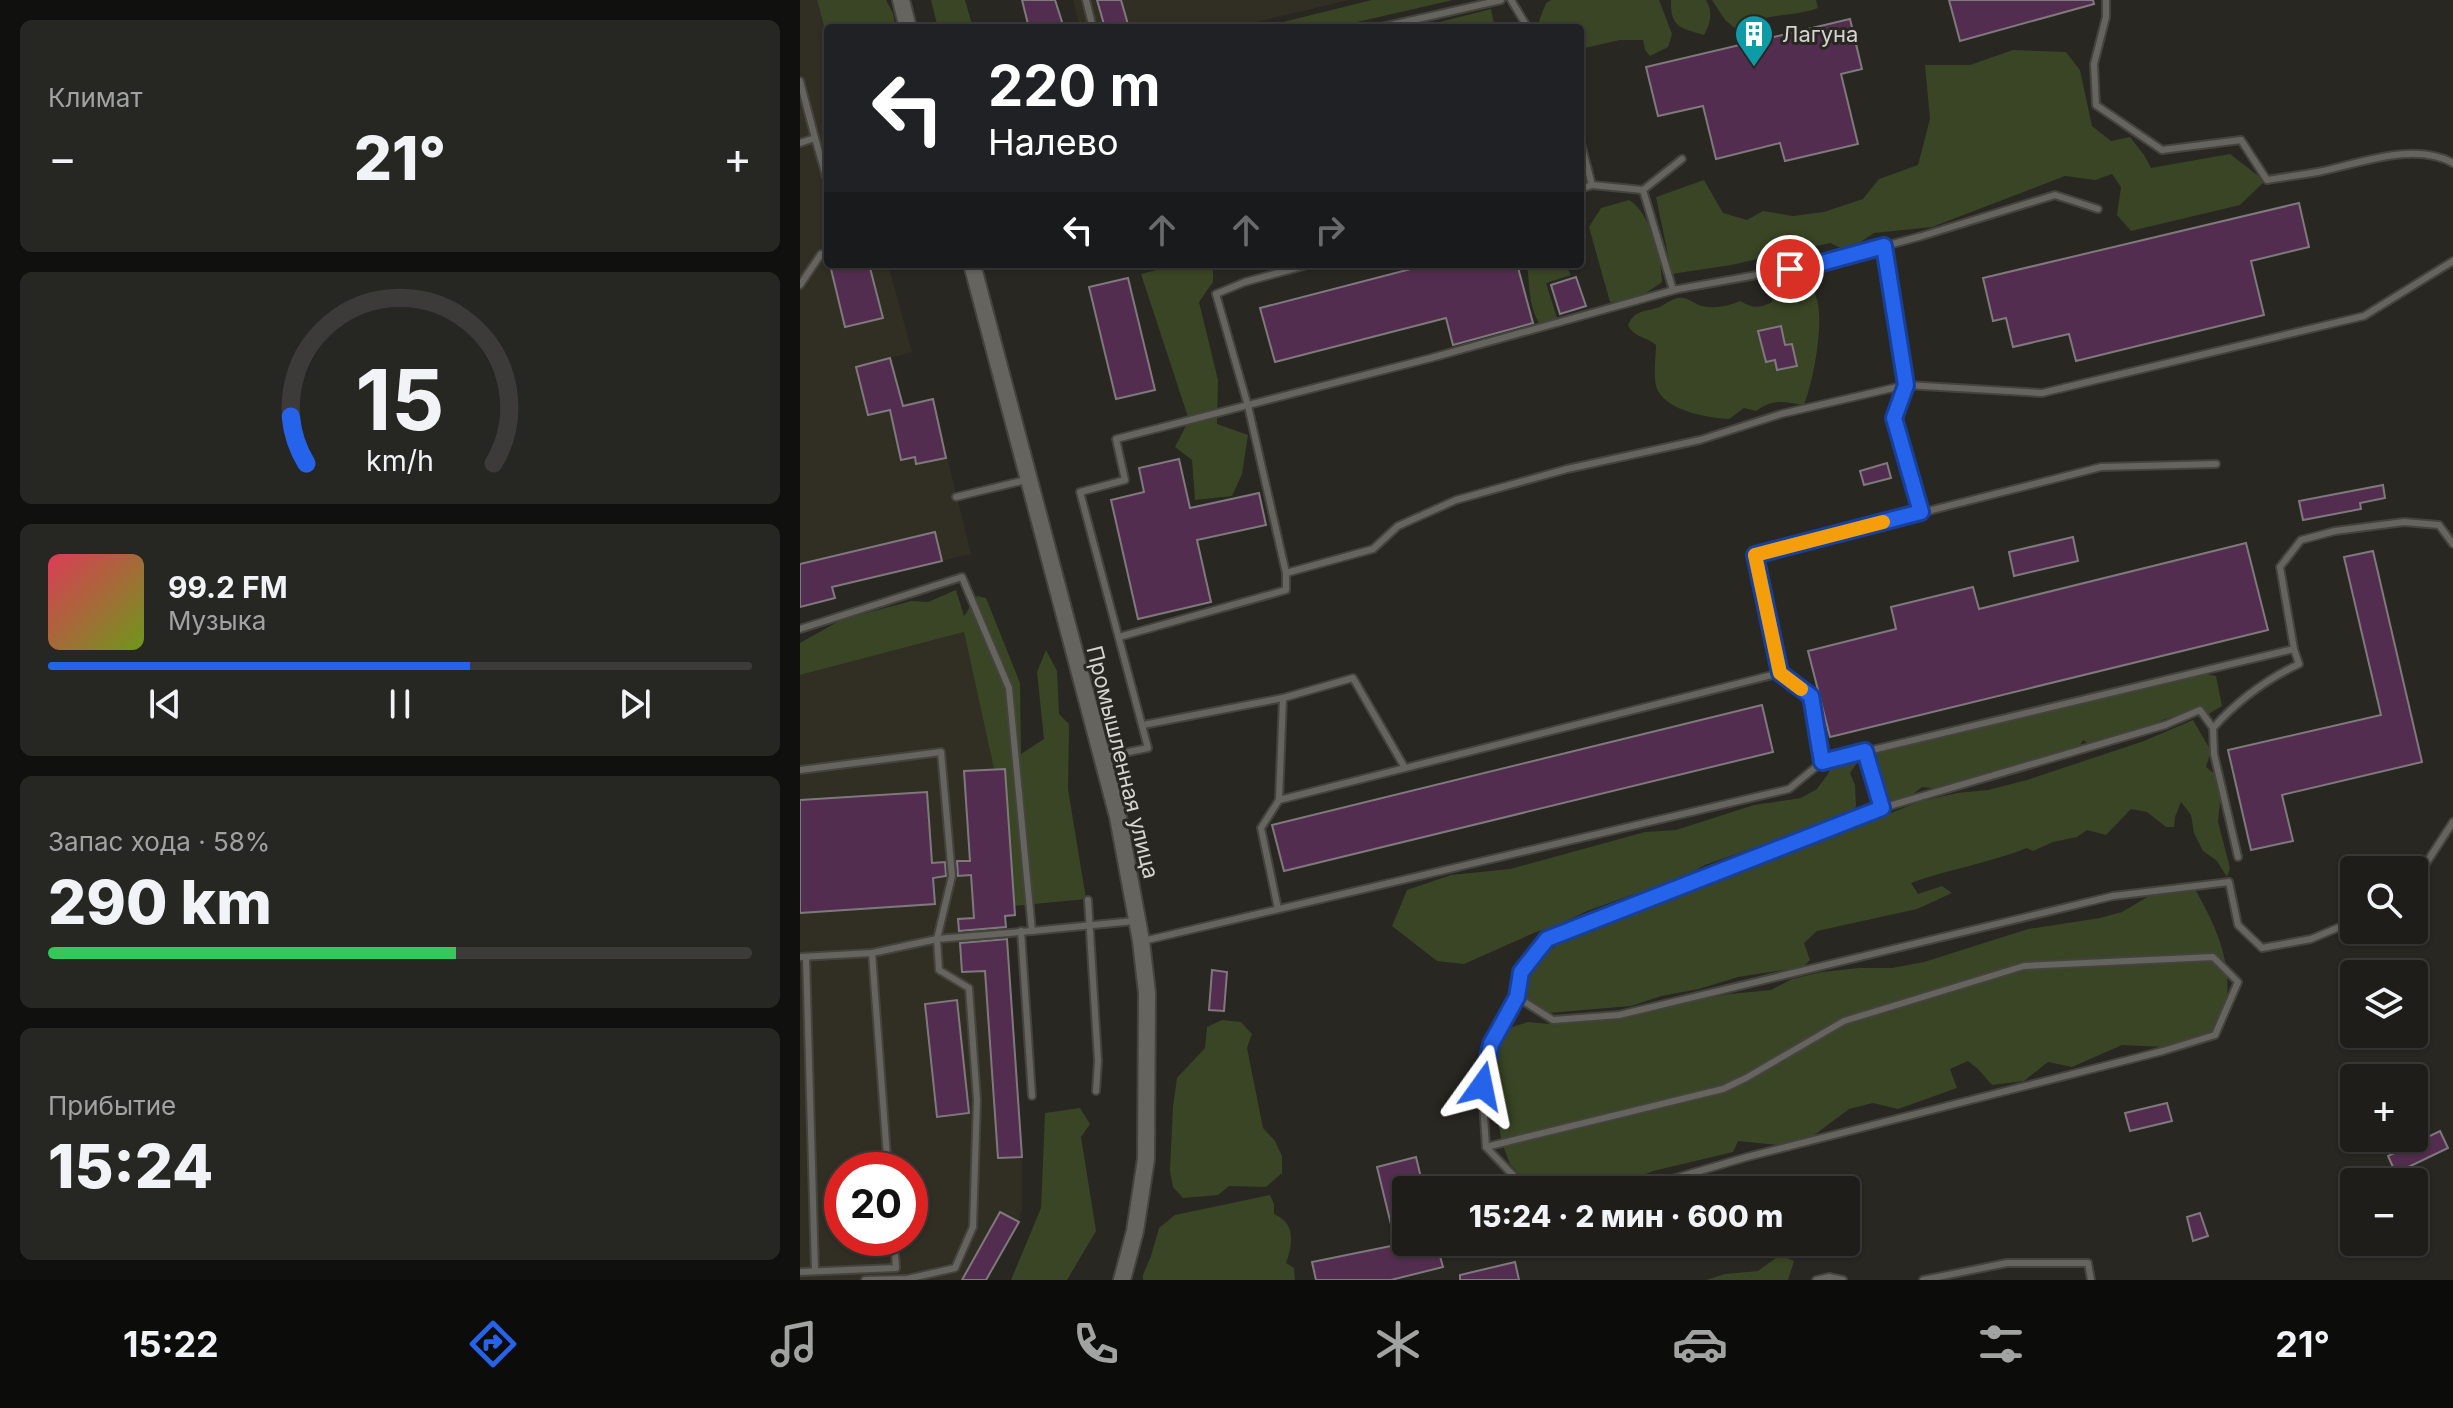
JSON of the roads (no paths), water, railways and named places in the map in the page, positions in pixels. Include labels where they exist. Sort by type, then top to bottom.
[{"type":"street","points":[[901,0],[907,24]]},
{"type":"street","name":"Промышленная улица","points":[[973,268],[1118,817],[1141,941],[1147,993],[1146,1159],[1135,1231],[1122,1280]]},
{"type":"lane","points":[[1086,0],[1092,24]]},
{"type":"lane","points":[[1396,24],[1501,0]]},
{"type":"lane","points":[[1511,0],[1526,24]]},
{"type":"lane","points":[[2106,0],[2106,17],[2094,64],[2096,105],[2162,150],[2241,140],[2267,180],[2319,172],[2395,153],[2443,158],[2453,163]]},
{"type":"lane","points":[[800,81],[824,169]]},
{"type":"lane","points":[[800,143],[815,138]]},
{"type":"lane","points":[[1584,155],[1592,185]]},
{"type":"lane","points":[[1584,188],[1592,185],[1643,190],[1682,159]]},
{"type":"lane","points":[[1643,190],[1673,290],[1678,289]]},
{"type":"lane","points":[[1102,757],[1148,748],[1080,492],[1125,480],[1116,439],[1431,358],[1678,289],[1818,264],[2055,195],[2098,209]]},
{"type":"lane","points":[[1884,246],[1906,385],[1894,418],[1921,512]]},
{"type":"lane","points":[[800,285],[824,254]]},
{"type":"lane","points":[[1286,573],[1373,549],[1398,526],[1456,500],[1567,469],[1700,440],[1781,414],[1906,385],[2042,393],[2364,316],[2453,261]]},
{"type":"lane","points":[[1119,637],[1286,590],[1286,573],[1248,406],[1216,294],[1245,282],[1296,268]]},
{"type":"lane","points":[[1822,762],[1811,696],[1780,673],[1755,555],[2101,467],[2216,464]]},
{"type":"lane","points":[[956,497],[1029,480]]},
{"type":"lane","points":[[2213,728],[2243,697],[2299,664],[2280,567],[2301,540],[2335,531],[2404,522],[2439,525],[2453,544]]},
{"type":"lane","points":[[800,629],[962,577],[1009,688],[1032,931]]},
{"type":"lane","points":[[1141,941],[1789,789],[1822,762],[2294,649]]},
{"type":"lane","points":[[1279,800],[1780,673]]},
{"type":"lane","points":[[1143,725],[1283,698],[1353,678],[1405,768]]},
{"type":"lane","points":[[1278,909],[1261,828],[1279,800],[1283,698]]},
{"type":"lane","points":[[1514,1176],[1486,1147],[1482,1086],[1491,1044],[1517,997],[1521,972],[1547,939],[1882,808],[2165,725],[2200,710],[2213,728],[2214,754],[2238,857]]},
{"type":"lane","points":[[1865,751],[1882,808]]},
{"type":"lane","points":[[800,770],[941,752],[952,876],[937,939],[939,970],[969,988],[977,1100],[973,1227],[955,1268],[907,1279],[865,1280]]},
{"type":"lane","points":[[2428,860],[2453,822]]},
{"type":"lane","points":[[1517,997],[1553,1020],[1619,1015],[2113,896],[2229,882],[2238,925],[2262,948],[2311,939],[2340,927]]},
{"type":"lane","points":[[1088,900],[1098,1061],[1096,1091]]},
{"type":"lane","points":[[815,1270],[803,957],[872,953],[937,939],[1137,921]]},
{"type":"lane","points":[[1021,931],[1032,1096]]},
{"type":"lane","points":[[872,953],[887,1152]]},
{"type":"lane","points":[[1486,1147],[1723,1089],[1844,1021],[2024,966],[2213,957],[2238,982],[2215,1035],[1683,1176]]},
{"type":"lane","points":[[800,1272],[896,1268],[895,1256]]},
{"type":"lane","points":[[1923,1280],[2007,1263],[2088,1263],[2091,1280]]},
{"type":"lane","points":[[1816,1280],[1829,1277],[1843,1280]]},
{"type":"place","name":"Лагуна","points":[[1754,68]]}]
